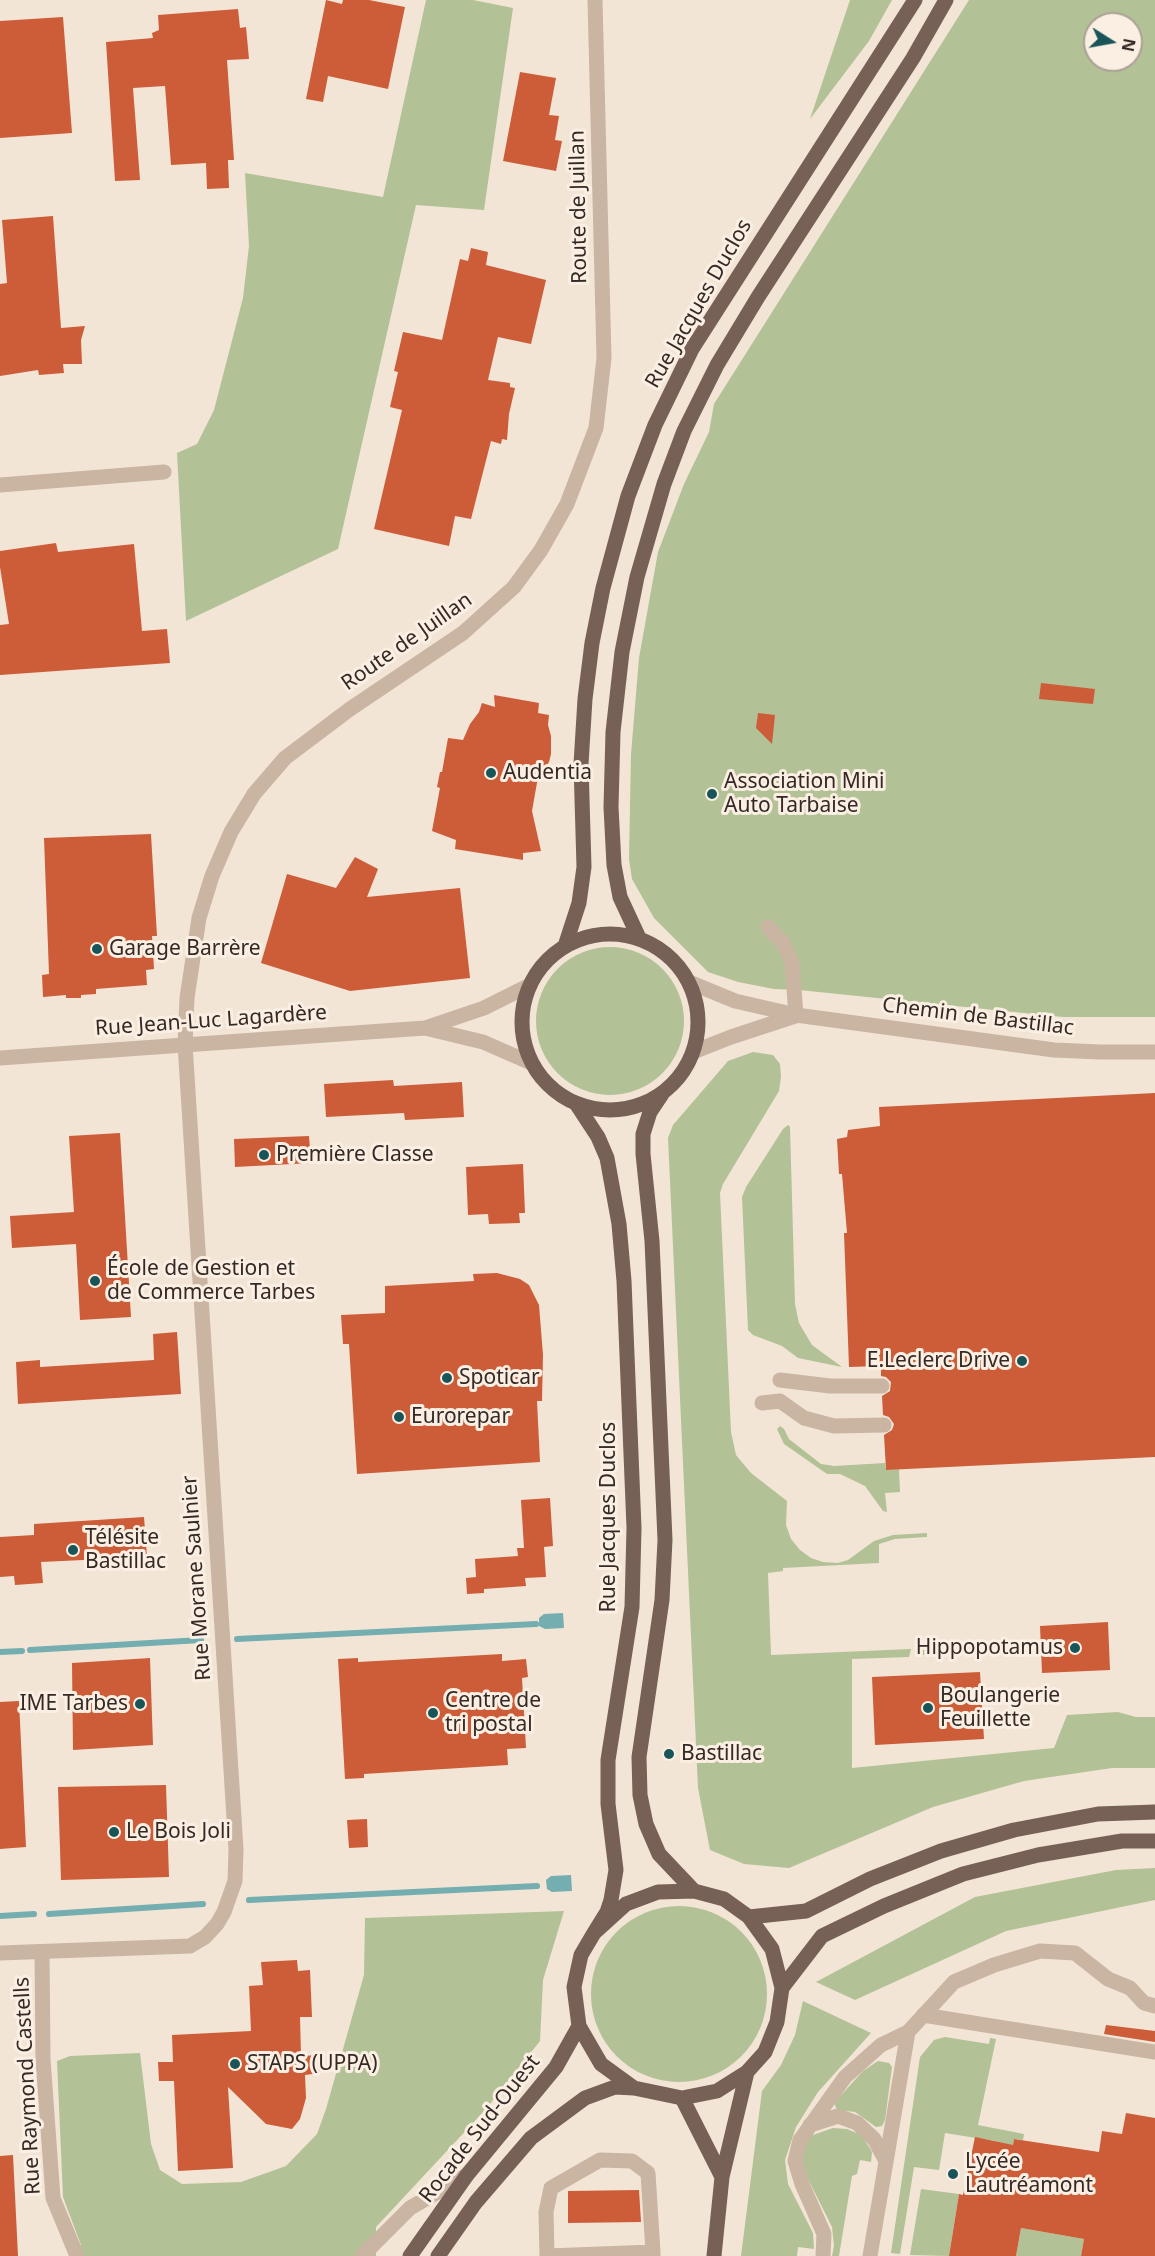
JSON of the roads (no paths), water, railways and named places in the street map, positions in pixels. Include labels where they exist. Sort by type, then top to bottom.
[{"type":"main road","name":"Rue Jacques Duclos","points":[[565,946],[579,903],[584,867],[581,764],[585,699],[592,643],[603,588],[628,496],[655,425],[692,349],[915,0]]},
{"type":"main road","points":[[639,938],[620,897],[614,865],[611,807],[614,732],[622,652],[637,577],[664,484],[684,431],[729,345],[913,58],[946,0]]},
{"type":"main road","points":[[662,1094],[642,1105],[621,1111],[598,1110],[577,1105],[558,1095],[543,1080],[531,1063],[523,1038],[522,1011],[530,985],[544,962],[565,946],[589,936],[614,934],[639,938],[659,948],[676,963],[689,982],[697,1004],[698,1028],[693,1052],[681,1076],[662,1094],[650,1112],[643,1134],[652,1241],[665,1540],[663,1600],[639,1757],[640,1795],[646,1824],[659,1854],[694,1891]]},
{"type":"main road","name":"Rue Jacques Duclos","points":[[577,1105],[598,1137],[607,1158],[619,1224],[624,1281],[634,1528],[632,1607],[608,1760],[608,1804],[616,1870],[611,1900],[594,1933]]},
{"type":"main road","points":[[749,1917],[806,1911],[870,1879],[941,1851],[1014,1830],[1098,1814],[1155,1812]]},
{"type":"main road","points":[[782,1988],[822,1936],[884,1906],[963,1874],[1038,1855],[1122,1841],[1155,1840]]},
{"type":"main road","points":[[694,1891],[724,1899],[749,1917],[772,1948],[782,1988],[777,2022],[765,2052],[747,2072],[717,2091],[682,2098],[634,2088],[601,2064],[579,2026],[574,1987],[582,1955],[594,1933],[626,1904],[658,1892],[694,1891]]},
{"type":"main road","name":"Rocade Sud-Ouest","points":[[410,2256],[467,2175],[556,2067],[579,2026]]},
{"type":"main road","points":[[714,2256],[722,2177],[747,2072]]},
{"type":"main road","name":"Rocade Sud-Ouest","points":[[438,2256],[476,2202],[531,2138],[585,2098],[615,2087],[634,2088]]},
{"type":"main road","points":[[682,2098],[722,2177]]},
{"type":"street","name":"Route de Juillan","points":[[185,1044],[187,998],[199,918],[212,876],[231,832],[254,794],[285,758],[350,709],[463,633],[514,587],[541,550],[567,504],[596,429],[603,358],[595,0]]},
{"type":"street","points":[[0,485],[164,472]]},
{"type":"street","points":[[768,927],[783,943],[792,963],[796,1015]]},
{"type":"street","name":"Chemin de Bastillac","points":[[689,982],[735,1001],[796,1015],[1054,1050],[1100,1053],[1155,1052]]},
{"type":"street","name":"Rue Jean-Luc Lagardère","points":[[0,1058],[425,1028],[484,1008],[530,985]]},
{"type":"street","name":"Chemin de Bastillac","points":[[693,1052],[731,1036],[796,1015]]},
{"type":"street","name":"Rue Jean-Luc Lagardère","points":[[425,1028],[483,1042],[531,1063]]},
{"type":"street","name":"Rue Morane Saulnier","points":[[42,1952],[190,1946],[205,1937],[217,1924],[235,1881],[236,1849],[185,1044]]},
{"type":"street","points":[[780,1380],[830,1386],[882,1386]]},
{"type":"street","points":[[762,1403],[780,1401],[804,1418],[834,1426],[884,1425]]},
{"type":"street","points":[[824,2256],[824,2234],[802,2184],[795,2161],[800,2140],[845,2077],[881,2045],[909,2032],[954,1982],[994,1965],[1040,1951],[1075,1953],[1108,1979],[1130,1988],[1144,2003],[1155,2006]]},
{"type":"street","name":"Rue Raymond Castells","points":[[0,1953],[42,1952],[43,2058],[53,2198],[77,2256]]},
{"type":"street","points":[[923,2015],[1155,2052]]},
{"type":"street","points":[[870,2256],[909,2032]]},
{"type":"street","points":[[810,2125],[838,2116],[857,2123],[874,2139],[886,2162]]},
{"type":"street","points":[[600,2160],[632,2161],[648,2173],[653,2254],[547,2256],[546,2212],[550,2188],[600,2160]]},
{"type":"street","points":[[362,2256],[410,2208],[467,2175]]},
{"type":"water","points":[[563,1613],[564,1628],[545,1629],[539,1626],[539,1618],[544,1614]]},
{"type":"water","points":[[571,1875],[572,1891],[552,1892],[547,1889],[546,1880],[551,1876]]},
{"type":"waterway","points":[[237,1639],[536,1624]]},
{"type":"waterway","points":[[30,1650],[201,1640]]},
{"type":"waterway","points":[[0,1652],[22,1651]]},
{"type":"waterway","points":[[249,1900],[537,1886]]},
{"type":"waterway","points":[[49,1914],[203,1904]]},
{"type":"waterway","points":[[0,1916],[34,1914]]},
{"type":"place","name":"Audentia","points":[[491,773]]},
{"type":"place","name":"Association Mini Auto Tarbaise","points":[[712,794]]},
{"type":"place","name":"Garage Barrère","points":[[97,949]]},
{"type":"place","name":"Première Classe","points":[[264,1155]]},
{"type":"place","name":"École de Gestion et de Commerce Tarbes","points":[[95,1281]]},
{"type":"place","name":"E.Leclerc Drive","points":[[1022,1361]]},
{"type":"place","name":"Spoticar","points":[[447,1378]]},
{"type":"place","name":"Eurorepar","points":[[399,1417]]},
{"type":"place","name":"Télésite Bastillac","points":[[73,1550]]},
{"type":"place","name":"Hippopotamus","points":[[1075,1648]]},
{"type":"place","name":"IME Tarbes","points":[[140,1704]]},
{"type":"place","name":"Boulangerie Feuillette","points":[[928,1708]]},
{"type":"place","name":"Centre de tri postal","points":[[433,1713]]},
{"type":"place","name":"Bastillac","points":[[669,1754]]},
{"type":"place","name":"Le Bois Joli","points":[[114,1832]]},
{"type":"place","name":"STAPS (UPPA)","points":[[235,2064]]},
{"type":"place","name":"Lycée Lautréamont","points":[[953,2174]]}]
